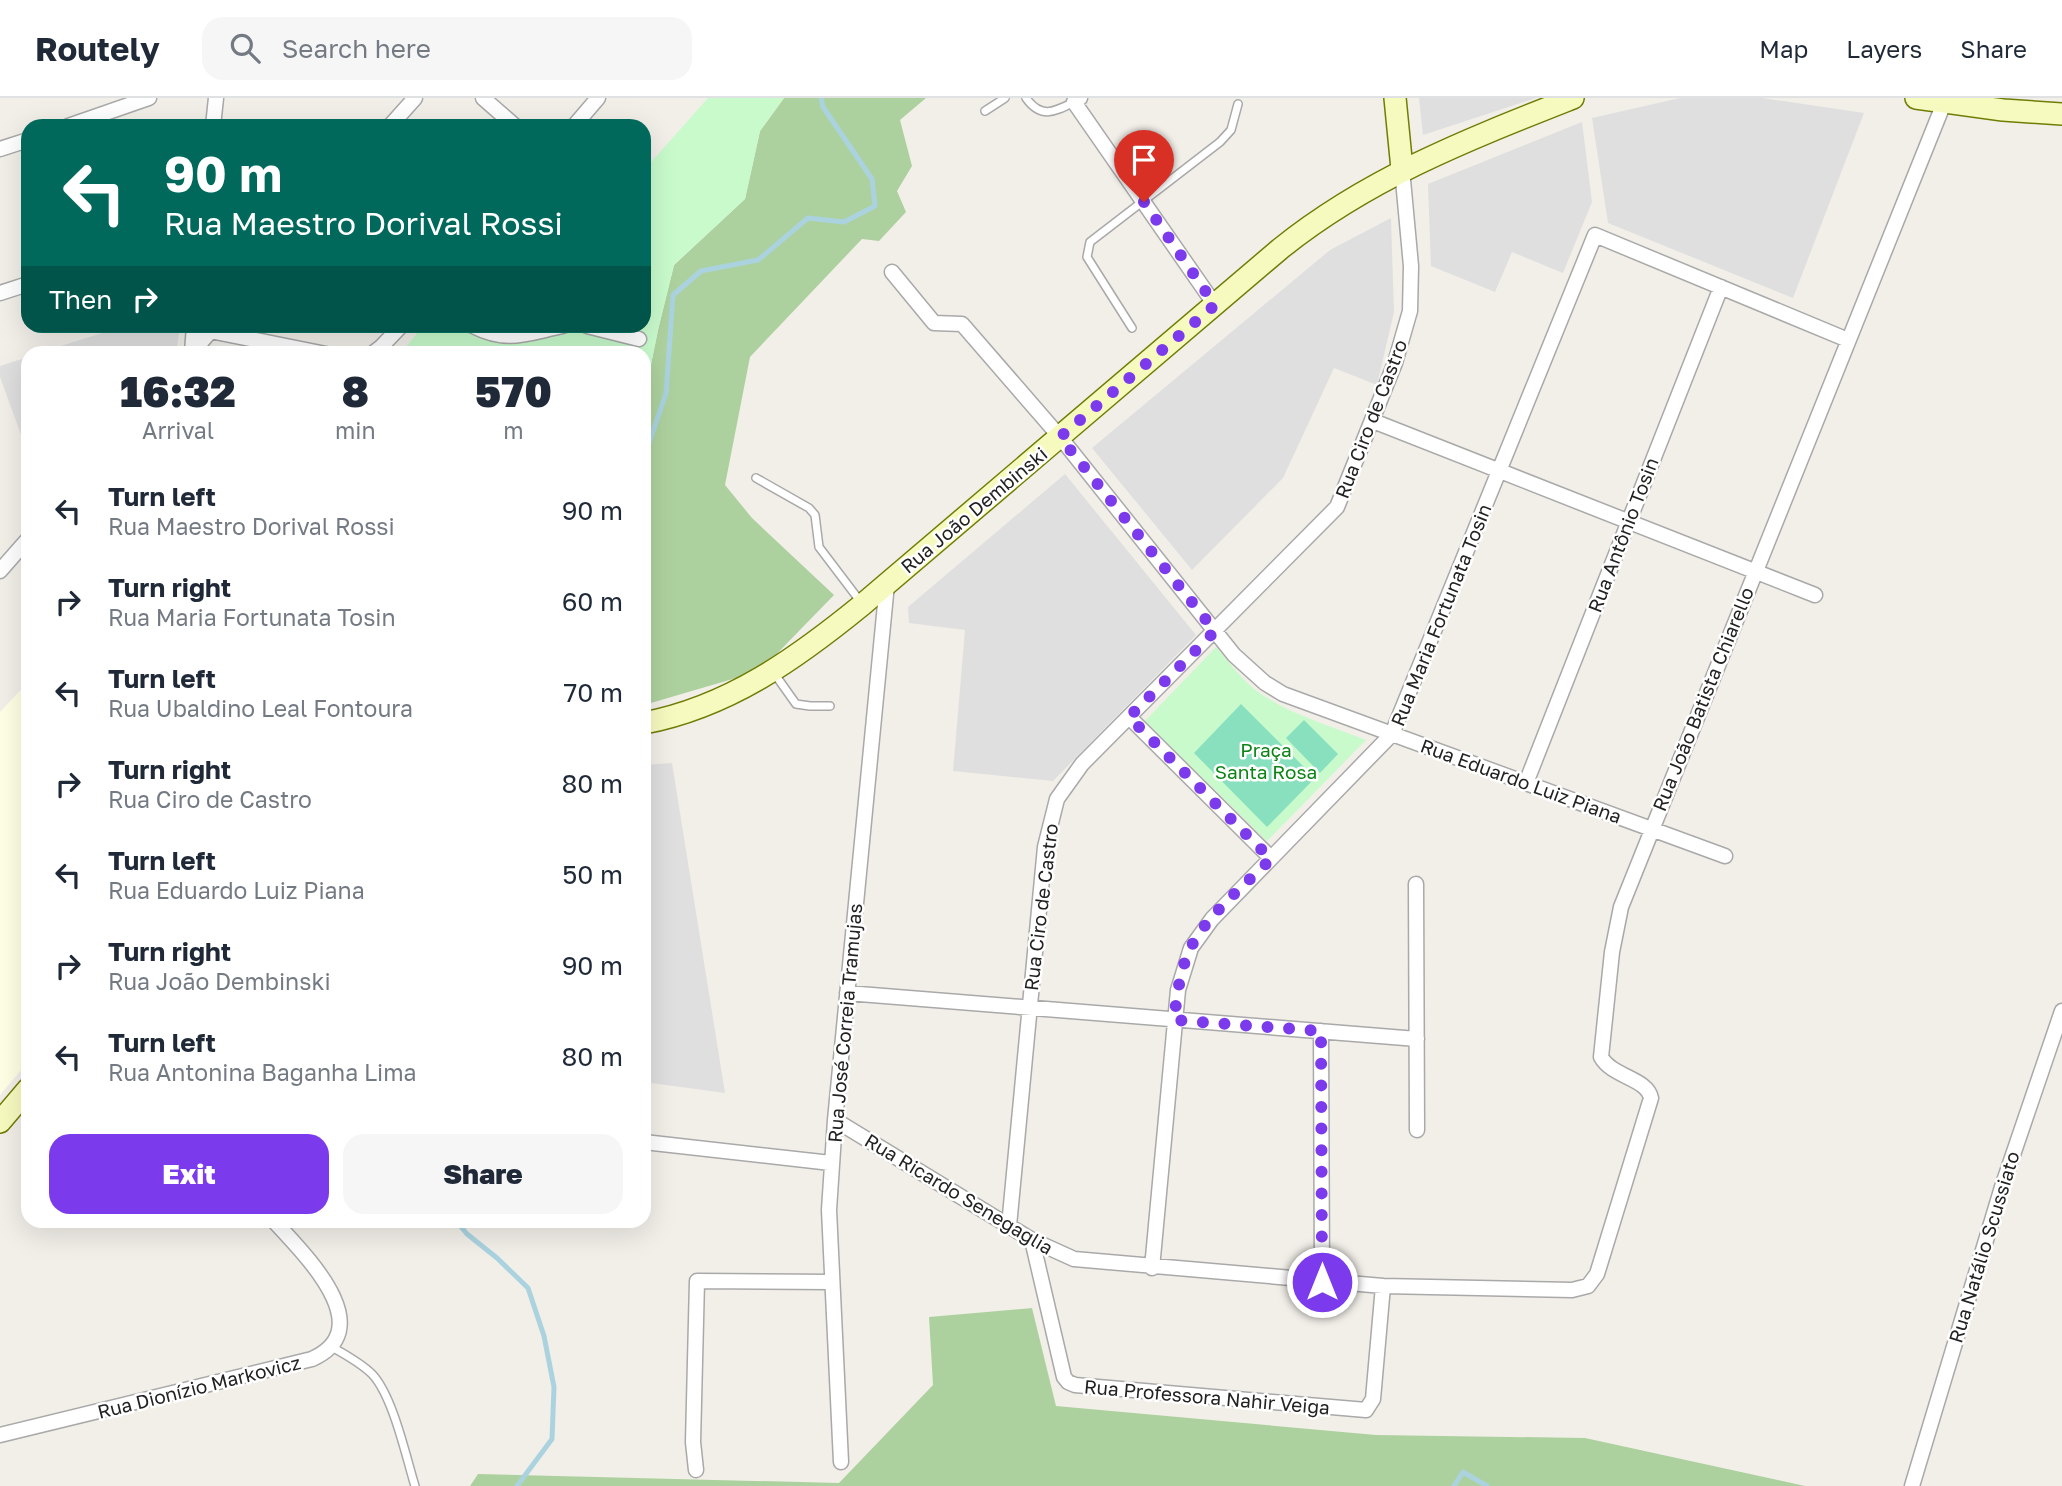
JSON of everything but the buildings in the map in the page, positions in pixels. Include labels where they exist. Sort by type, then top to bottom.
[{"type":"main road","points":[[1395,98],[1402,169]]},
{"type":"main road","name":"Rua João Dembinski","points":[[651,721],[694,710],[732,694],[774,672],[802,653],[1301,232],[1402,169],[1573,98]]},
{"type":"main road","points":[[1916,98],[2003,110],[2062,114]]},
{"type":"main road","points":[[0,1122],[21,1096]]},
{"type":"street","points":[[88,119],[149,98]]},
{"type":"street","points":[[214,119],[216,98]]},
{"type":"street","points":[[396,119],[415,98]]},
{"type":"street","points":[[483,98],[507,119]]},
{"type":"street","points":[[579,119],[598,98]]},
{"type":"street","points":[[1077,100],[1215,305]]},
{"type":"street","name":"Rua João Batista Chiarello","points":[[1588,1286],[1597,1274],[1650,1104],[1650,1091],[1646,1087],[1611,1070],[1601,1057],[1615,929],[1651,829],[1944,103]]},
{"type":"street","points":[[0,149],[21,142]]},
{"type":"street","name":"Rua Ciro de Castro","points":[[1009,1226],[1045,847],[1057,799],[1082,764],[1337,507],[1373,421],[1401,345],[1410,311],[1411,267],[1402,169]]},
{"type":"street","name":"Rua Maria Fortunata Tosin","points":[[1152,1268],[1174,1020],[1183,968],[1191,948],[1212,919],[1392,734],[1595,235],[1721,287]]},
{"type":"street","name":"Rua Eduardo Luiz Piana","points":[[892,272],[934,323],[962,324],[1060,437],[1215,631],[1248,669],[1283,694],[1725,856]]},
{"type":"street","points":[[0,293],[21,286]]},
{"type":"street","points":[[1721,287],[1848,340]]},
{"type":"street","name":"Rua Antônio Tosin","points":[[1526,783],[1721,287]]},
{"type":"street","points":[[235,333],[291,346]]},
{"type":"street","points":[[383,346],[395,333]]},
{"type":"street","points":[[488,333],[507,337],[527,333]]},
{"type":"street","points":[[615,333],[639,339]]},
{"type":"street","points":[[1373,421],[1815,594]]},
{"type":"street","points":[[2,564],[21,546]]},
{"type":"street","name":"Rua José Correia Tramujas","points":[[841,1462],[831,1282],[831,1163],[887,584]]},
{"type":"street","points":[[1129,717],[1271,859]]},
{"type":"street","points":[[1416,884],[1417,1130]]},
{"type":"street","points":[[847,993],[1417,1039]]},
{"type":"street","name":"Rua Natálio Scussiato","points":[[1912,1486],[1998,1200],[2062,1011]]},
{"type":"street","points":[[1321,1031],[1322,1282]]},
{"type":"street","name":"Rua Ricardo Senegaglia","points":[[835,1120],[1032,1240],[1074,1259],[1152,1268],[1383,1286],[1572,1290],[1588,1286]]},
{"type":"street","points":[[651,1143],[831,1163]]},
{"type":"street","points":[[280,1228],[324,1280],[334,1299],[339,1316],[338,1333],[332,1347]]},
{"type":"street","name":"Rua Professora Nahir Veiga","points":[[1032,1240],[1064,1377],[1075,1385],[1366,1410],[1373,1399],[1383,1286]]},
{"type":"street","points":[[696,1470],[693,1442],[697,1281],[831,1282]]},
{"type":"street","name":"Rua Dionízio Markovicz","points":[[0,1435],[312,1359],[332,1347]]},
{"type":"lane","points":[[985,111],[1005,98]]},
{"type":"lane","points":[[1026,98],[1033,108],[1043,112],[1061,108],[1077,100]]},
{"type":"lane","points":[[1132,328],[1087,257],[1090,242],[1220,142],[1231,130],[1238,104]]},
{"type":"lane","points":[[756,478],[809,508],[815,515],[819,547],[862,605]]},
{"type":"lane","points":[[774,672],[796,704],[830,706]]},
{"type":"lane","points":[[332,1347],[375,1377],[390,1405],[415,1486]]},
{"type":"shaded area","points":[[1419,98],[1536,98],[1423,135]]},
{"type":"shaded area","points":[[1680,98],[1762,98],[1864,113],[1793,298],[1608,223],[1592,118]]},
{"type":"shaded area","points":[[1582,122],[1592,202],[1563,273],[1512,252],[1495,292],[1431,266],[1428,184]]},
{"type":"shaded area","points":[[1391,218],[1394,312],[1377,385],[1334,368],[1283,478],[1192,570],[1092,448],[1330,250]]},
{"type":"shaded area","points":[[102,333],[179,333],[177,346],[61,346]]},
{"type":"shaded area","points":[[21,359],[21,435],[0,377],[0,366]]},
{"type":"shaded area","points":[[1065,474],[1196,635],[1053,781],[953,771],[965,630],[909,623],[908,607]]},
{"type":"shaded area","points":[[21,690],[21,1070],[0,1095],[0,712]]},
{"type":"shaded area","points":[[672,763],[725,1093],[651,1083],[651,764]]},
{"type":"green space","points":[[708,98],[784,98],[760,131],[745,199],[674,265],[651,364],[651,346],[407,346],[417,333],[651,333],[651,162]]},
{"type":"green space","points":[[784,98],[926,98],[900,120],[912,166],[897,191],[906,212],[879,241],[862,239],[750,357],[725,485],[752,518],[834,595],[760,671],[651,703],[651,364],[674,265],[745,199],[760,131]]},
{"type":"green space","name":"Praça Santa Rosa","points":[[1216,647],[1243,678],[1265,697],[1322,724],[1366,740],[1267,841],[1145,721]]},
{"type":"green space","points":[[1241,704],[1315,778],[1267,827],[1194,753]]},
{"type":"green space","points":[[1304,720],[1338,754],[1320,773],[1286,738]]},
{"type":"green space","points":[[1032,1308],[1056,1406],[1376,1435],[1585,1438],[1805,1486],[470,1486],[478,1474],[839,1483],[933,1385],[929,1317]]},
{"type":"waterway","points":[[651,437],[666,393],[673,295],[701,271],[758,260],[808,218],[844,222],[875,206],[872,179],[823,107],[821,98]]},
{"type":"waterway","points":[[462,1228],[528,1288],[544,1336],[554,1387],[552,1439],[517,1486]]},
{"type":"waterway","points":[[1454,1486],[1463,1472],[1487,1486]]},
{"type":"route","points":[[1144,202],[1215,305],[1060,437],[1215,631],[1129,717],[1271,859],[1200,932],[1183,968],[1174,1020],[1321,1031],[1322,1282]]}]
